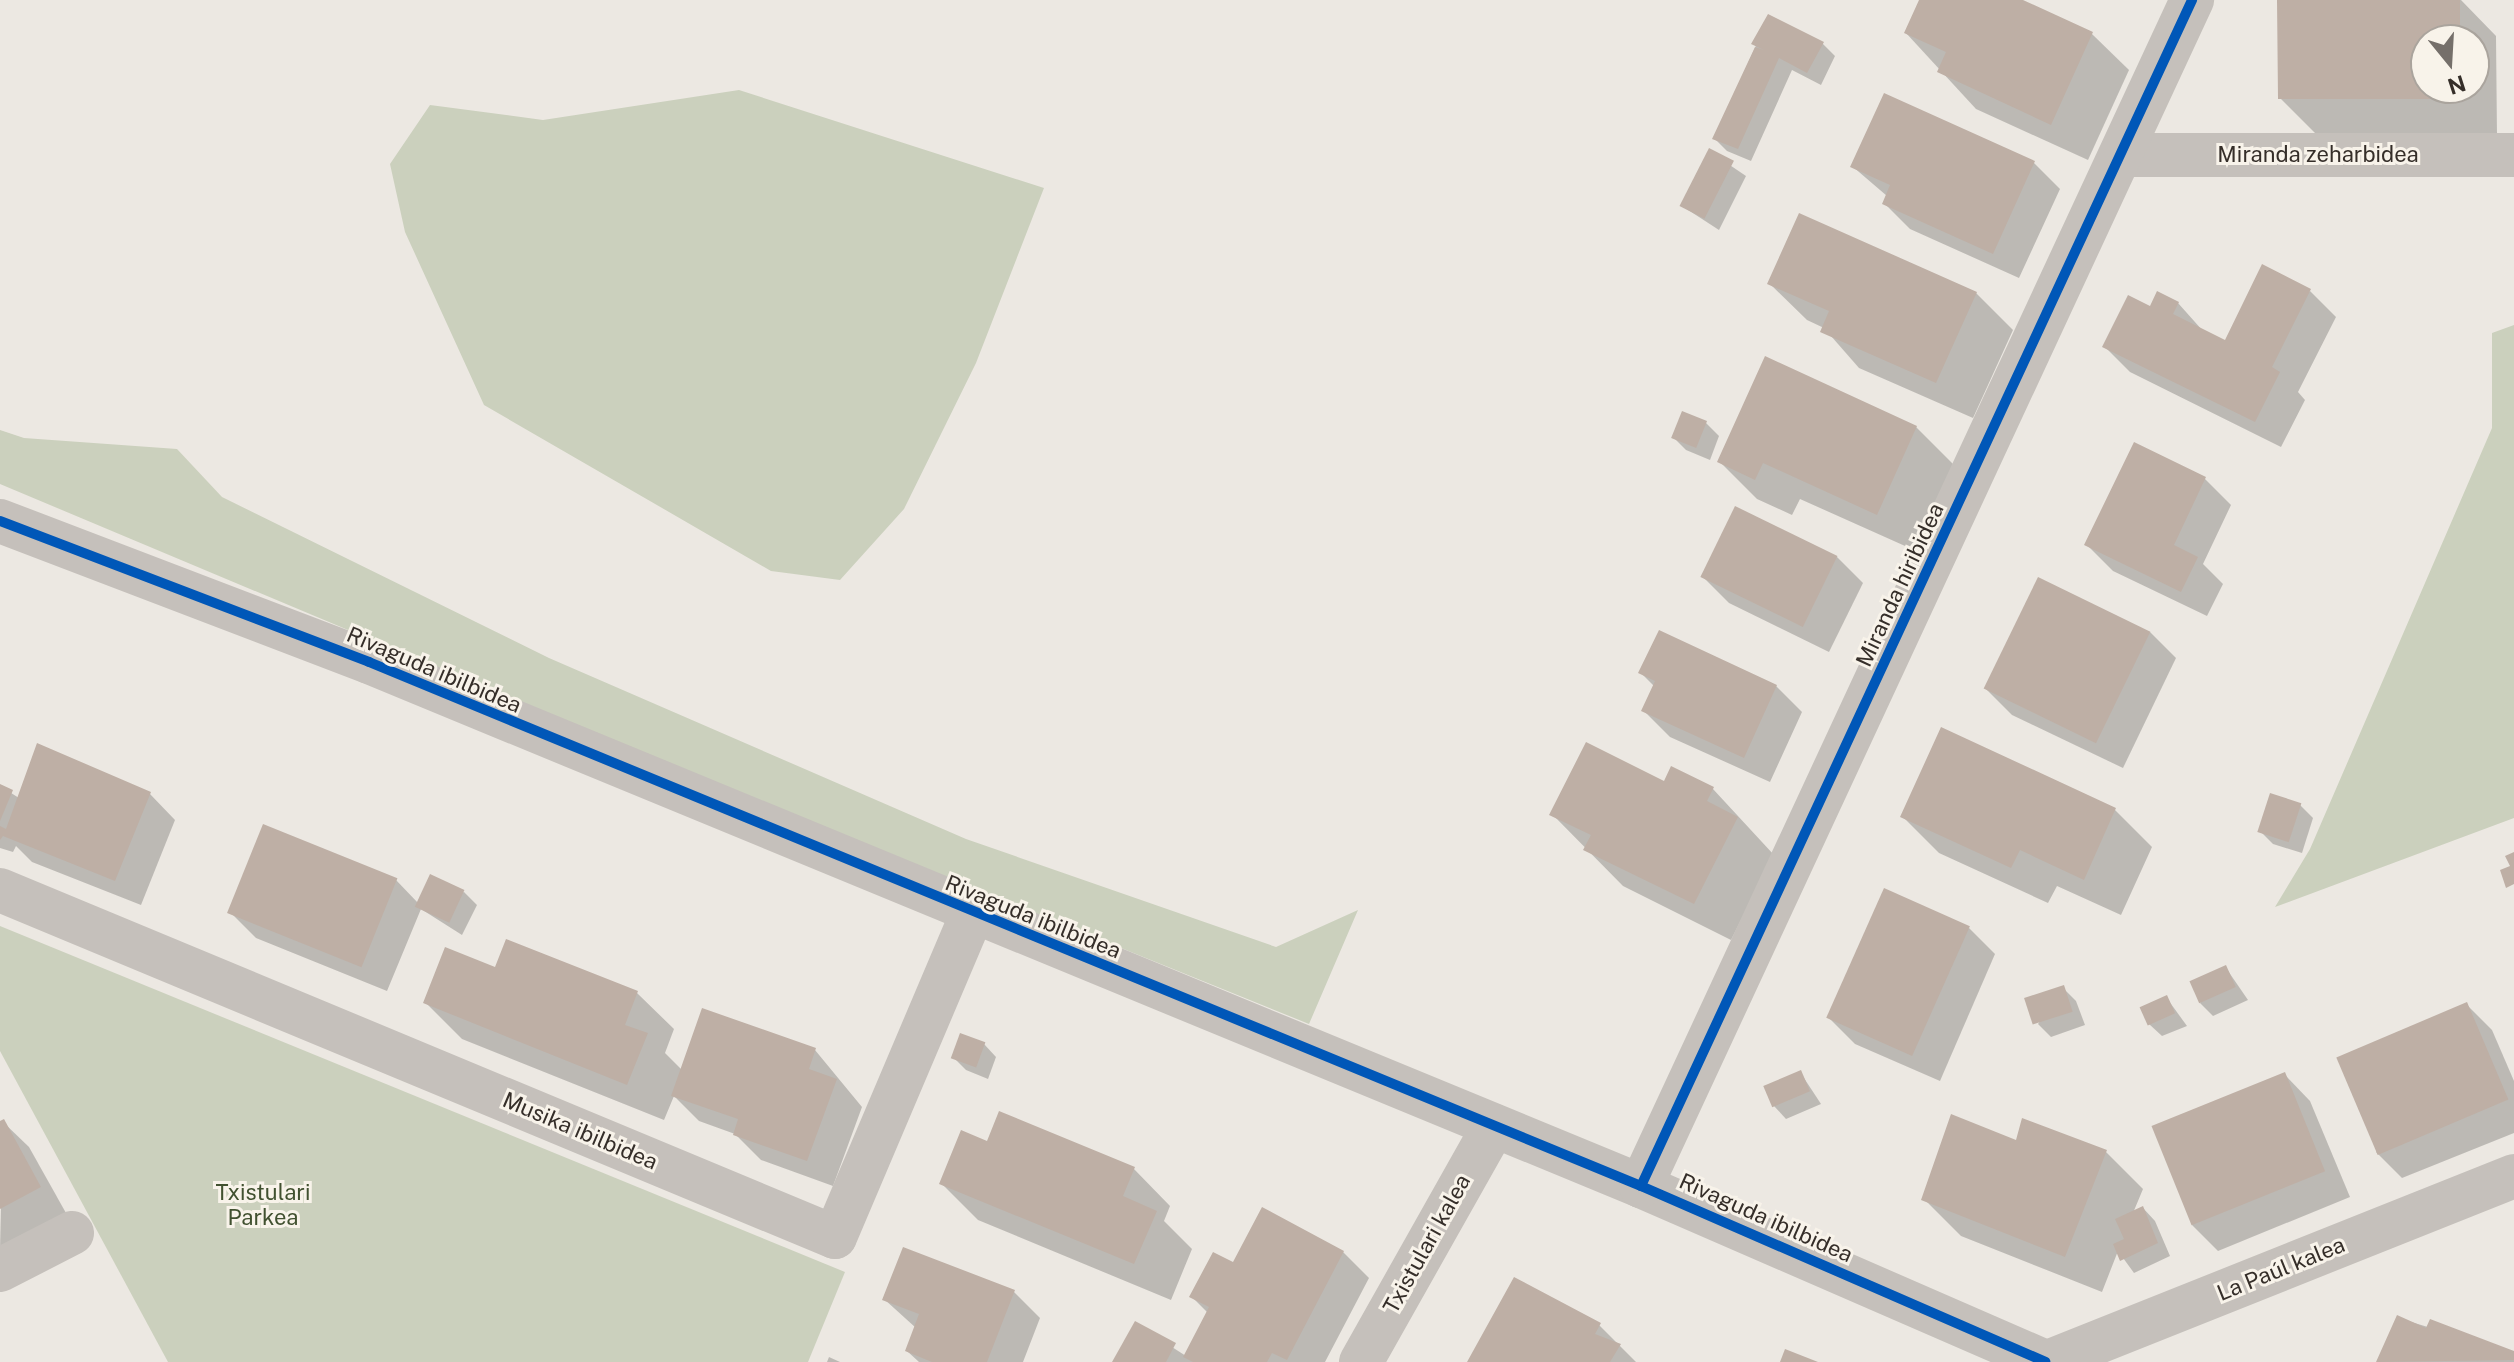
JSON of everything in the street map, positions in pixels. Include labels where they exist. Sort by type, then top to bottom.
[{"type":"street","name":"Miranda hiribidea","points":[[1641,1186],[2192,0]]},
{"type":"street","name":"Miranda zeharbidea","points":[[2122,155],[2514,155]]},
{"type":"street","name":"Rivaguda ibilbidea","points":[[0,521],[369,662],[972,914],[1641,1186],[2046,1362]]},
{"type":"street","name":"Musika ibilbidea","points":[[0,890],[835,1237],[972,914]]},
{"type":"street","name":"Txistulari kalea","points":[[1361,1362],[1494,1126]]},
{"type":"street","name":"La Paúl kalea","points":[[2046,1362],[2514,1176]]},
{"type":"street","points":[[0,1270],[72,1233]]},
{"type":"green space","points":[[739,90],[1044,188],[976,363],[904,509],[840,580],[771,571],[484,405],[405,232],[390,164],[430,105],[543,120]]},
{"type":"green space","points":[[2514,325],[2514,818],[2275,907],[2310,849],[2492,428],[2492,333]]},
{"type":"green space","points":[[0,430],[24,438],[177,449],[222,497],[549,658],[966,839],[1276,947],[1358,910],[1309,1024],[691,774],[0,484]]},
{"type":"green space","name":"Txistulari Parkea","points":[[0,926],[845,1272],[808,1362],[168,1362],[0,1051]]},
{"type":"building","points":[[1919,0],[2023,0],[2093,32],[2051,125],[1937,72],[1946,52],[1904,33]]},
{"type":"building","points":[[2277,0],[2460,0],[2460,24],[2410,24],[2410,99],[2278,99]]},
{"type":"building","points":[[1768,14],[1824,42],[1807,73],[1779,58],[1738,149],[1712,139],[1755,47],[1764,50],[1751,44]]},
{"type":"building","points":[[1884,93],[2035,161],[1993,254],[1882,204],[1890,185],[1850,167]]},
{"type":"building","points":[[1709,148],[1734,161],[1704,219],[1679,206]]},
{"type":"building","points":[[1799,213],[1977,292],[1936,383],[1820,332],[1829,311],[1767,284]]},
{"type":"building","points":[[2262,264],[2311,289],[2272,367],[2280,372],[2255,422],[2102,347],[2128,295],[2150,306],[2157,291],[2179,302],[2173,314],[2225,340]]},
{"type":"building","points":[[1765,356],[1917,426],[1877,515],[1763,463],[1755,480],[1717,462]]},
{"type":"building","points":[[1682,411],[1707,421],[1696,448],[1671,438]]},
{"type":"building","points":[[2134,442],[2206,477],[2174,545],[2198,557],[2181,592],[2084,545]]},
{"type":"building","points":[[1735,506],[1837,556],[1803,627],[1700,577]]},
{"type":"building","points":[[2038,577],[2150,632],[2096,743],[1984,688]]},
{"type":"building","points":[[1659,630],[1777,685],[1744,758],[1641,711],[1655,681],[1638,673]]},
{"type":"building","points":[[1941,727],[2116,808],[2084,880],[2020,850],[2011,868],[1900,817]]},
{"type":"building","points":[[1586,742],[1664,781],[1671,766],[1714,787],[1707,801],[1738,817],[1694,904],[1583,850],[1591,835],[1549,815]]},
{"type":"building","points":[[37,743],[151,792],[115,881],[3,836],[0,840],[0,826],[6,829]]},
{"type":"building","points":[[0,784],[13,790],[0,821]]},
{"type":"building","points":[[2270,793],[2301,803],[2289,842],[2257,832]]},
{"type":"building","points":[[263,824],[397,878],[361,967],[227,913]]},
{"type":"building","points":[[2514,852],[2514,884],[2506,888],[2500,870],[2510,866],[2505,856]]},
{"type":"building","points":[[430,874],[464,890],[449,923],[415,907]]},
{"type":"building","points":[[1884,888],[1970,926],[1912,1056],[1826,1018]]},
{"type":"building","points":[[506,939],[638,991],[625,1025],[648,1033],[627,1085],[423,1003],[445,947],[495,967]]},
{"type":"building","points":[[2226,965],[2236,987],[2199,1003],[2189,981]]},
{"type":"building","points":[[2064,985],[2073,1012],[2033,1025],[2024,998]]},
{"type":"building","points":[[2167,995],[2175,1013],[2148,1025],[2140,1007]]},
{"type":"building","points":[[2467,1002],[2508,1100],[2378,1155],[2336,1057]]},
{"type":"building","points":[[702,1008],[816,1048],[809,1069],[837,1079],[807,1161],[733,1135],[738,1119],[671,1096]]},
{"type":"building","points":[[960,1033],[985,1042],[976,1068],[951,1058]]},
{"type":"building","points":[[1801,1070],[1810,1091],[1772,1107],[1763,1086]]},
{"type":"building","points":[[2285,1072],[2325,1171],[2192,1225],[2151,1126]]},
{"type":"building","points":[[999,1111],[1135,1167],[1123,1196],[1157,1211],[1134,1264],[939,1184],[961,1130],[987,1141]]},
{"type":"building","points":[[1951,1114],[2016,1140],[2022,1118],[2107,1150],[2065,1257],[1921,1200]]},
{"type":"building","points":[[4,1119],[41,1187],[0,1209],[0,1121]]},
{"type":"building","points":[[2143,1206],[2158,1243],[2120,1261],[2113,1244],[2124,1239],[2115,1219]]},
{"type":"building","points":[[1262,1207],[1344,1251],[1287,1360],[1272,1353],[1267,1362],[1193,1362],[1183,1357],[1209,1307],[1189,1297],[1213,1252],[1233,1262]]},
{"type":"building","points":[[903,1247],[1015,1290],[987,1362],[932,1362],[905,1351],[919,1314],[882,1300]]},
{"type":"building","points":[[1514,1277],[1601,1323],[1595,1334],[1621,1344],[1610,1362],[1467,1362]]},
{"type":"building","points":[[2397,1315],[2426,1328],[2430,1319],[2514,1351],[2514,1360],[2376,1362]]},
{"type":"building","points":[[1135,1321],[1176,1343],[1166,1362],[1112,1362]]},
{"type":"building","points":[[1785,1349],[1818,1362],[1780,1362]]},
{"type":"cycle path","points":[[1641,1186],[2192,0]]},
{"type":"cycle path","points":[[0,521],[369,662],[1641,1186],[2045,1362]]}]
